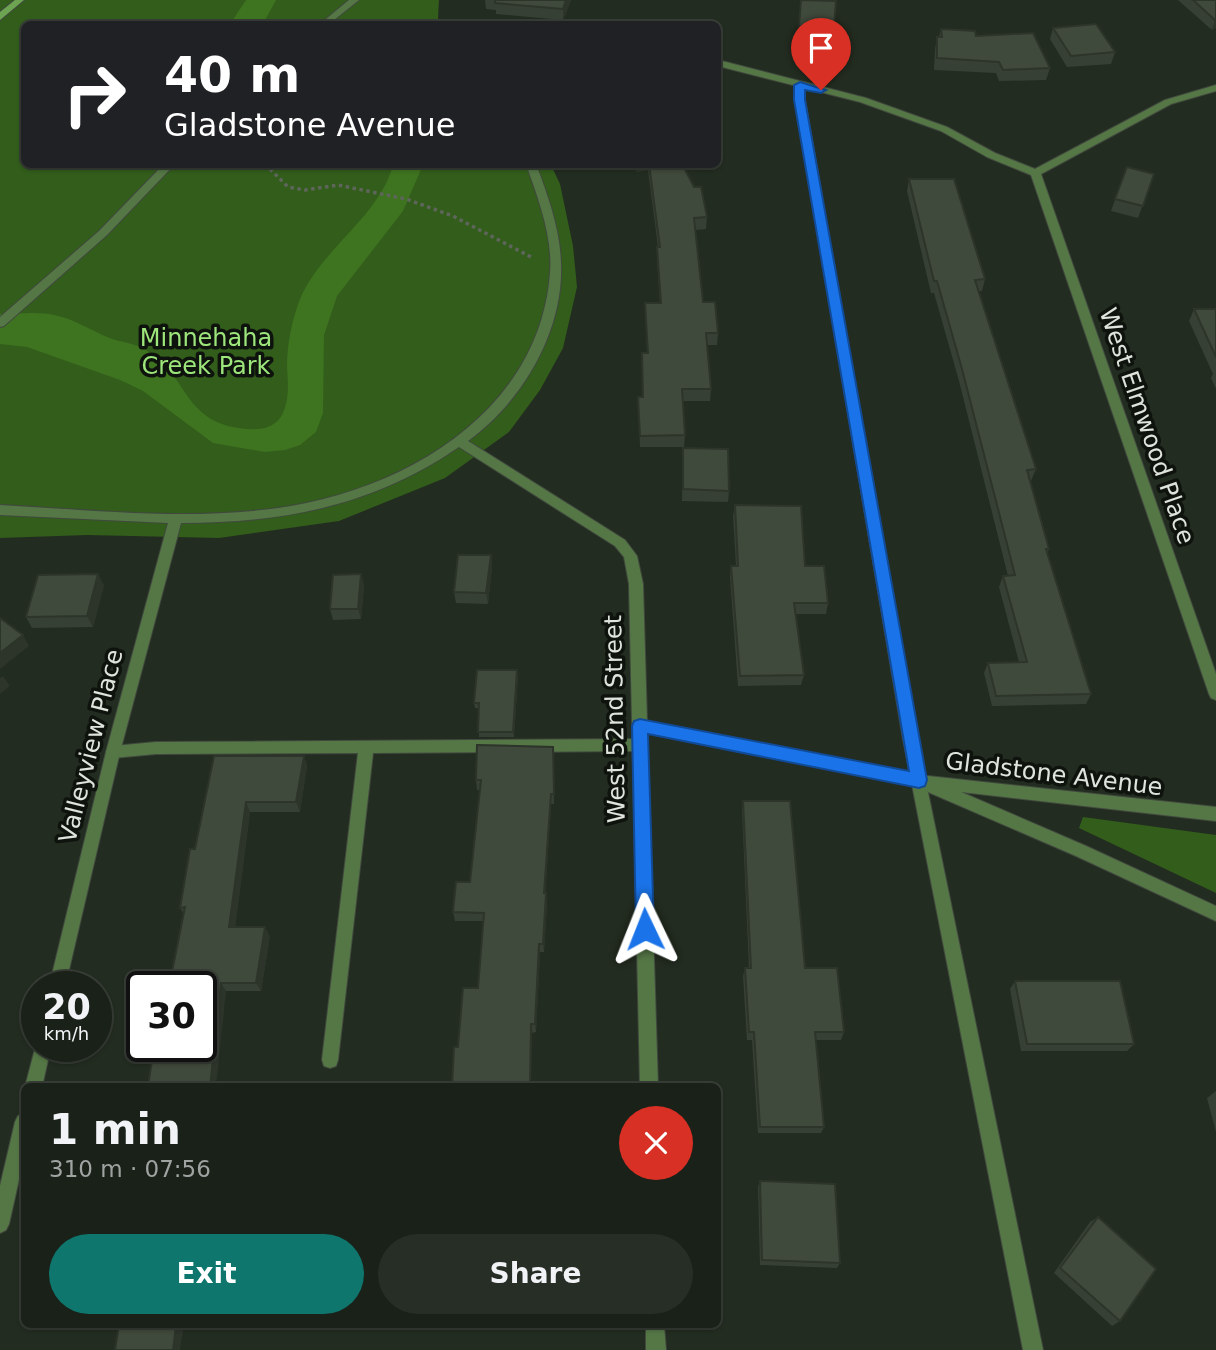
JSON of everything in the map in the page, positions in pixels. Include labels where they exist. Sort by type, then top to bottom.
[{"type":"street","points":[[0,17],[20,0]]},
{"type":"street","points":[[329,21],[355,0]]},
{"type":"street","points":[[721,64],[863,100],[944,129],[992,155],[1035,173],[1168,102],[1216,88]]},
{"type":"street","points":[[800,85],[802,113],[919,780],[1033,1350]]},
{"type":"street","points":[[0,323],[103,233],[166,168]]},
{"type":"street","points":[[0,510],[176,517],[292,511],[355,495],[410,472],[460,442],[489,419],[519,380],[539,350],[550,318],[556,271],[547,213],[532,168]]},
{"type":"street","name":"West Elmwood Place","points":[[1035,173],[1216,694]]},
{"type":"street","name":"West 52nd Street","points":[[460,442],[588,521],[620,543],[630,556],[636,584],[649,1083]]},
{"type":"street","name":"Valleyview Place","points":[[61,971],[113,752],[176,517]]},
{"type":"street","name":"Gladstone Avenue","points":[[640,726],[919,780],[1216,814]]},
{"type":"street","points":[[113,752],[156,748],[640,745]]},
{"type":"street","points":[[330,1059],[366,748]]},
{"type":"street","points":[[919,780],[1216,914]]},
{"type":"street","points":[[34,1083],[39,1062]]},
{"type":"street","points":[[0,1224],[21,1135]]},
{"type":"street","points":[[655,1328],[656,1350]]},
{"type":"path","points":[[269,168],[288,187],[297,190],[329,185],[375,191],[407,200],[453,216],[537,259]]},
{"type":"green space","name":"Minnehaha Creek Park","points":[[0,0],[439,0],[440,21],[21,21],[21,168],[552,168],[560,184],[573,246],[577,287],[563,348],[540,390],[509,432],[445,478],[339,521],[219,538],[87,535],[0,538]]},
{"type":"green space","points":[[1083,817],[1216,835],[1216,893],[1079,828]]},
{"type":"shaded area","points":[[246,0],[276,0],[265,21],[232,21]]},
{"type":"shaded area","points":[[392,168],[422,168],[403,211],[337,296],[324,335],[323,413],[316,432],[300,445],[265,452],[213,443],[143,391],[120,380],[27,347],[0,344],[0,314],[51,314],[65,318],[112,339],[138,346],[157,358],[169,369],[196,407],[208,417],[224,425],[246,429],[269,427],[277,422],[285,406],[288,393],[289,341],[300,299],[321,264],[376,201]]},
{"type":"building","points":[[495,0],[566,0],[563,9],[495,3]]},
{"type":"building","points":[[801,0],[836,1],[834,29],[799,26]]},
{"type":"building","points":[[1193,0],[1216,0],[1216,19],[1215,20]]},
{"type":"building","points":[[1096,24],[1115,52],[1071,56],[1053,28]]},
{"type":"building","points":[[941,29],[975,31],[976,36],[1033,33],[1050,68],[1003,70],[999,62],[937,58],[937,37],[942,37]]},
{"type":"building","points":[[1127,167],[1154,174],[1143,206],[1115,199]]},
{"type":"building","points":[[650,168],[684,168],[694,187],[701,187],[707,217],[694,218],[703,302],[715,302],[718,333],[706,333],[711,389],[682,389],[685,435],[640,436],[638,397],[643,397],[642,353],[648,353],[645,303],[661,303],[657,247],[660,247]]},
{"type":"building","points":[[909,179],[954,179],[985,279],[975,280],[1036,469],[1027,470],[1049,549],[1046,549],[1091,694],[996,696],[988,663],[1027,662],[1003,576],[1015,575],[962,369],[937,281],[934,281]]},
{"type":"building","points":[[1194,309],[1216,309],[1216,357]]},
{"type":"building","points":[[683,448],[728,449],[729,491],[683,489]]},
{"type":"building","points":[[735,505],[801,506],[805,566],[824,566],[828,603],[794,603],[804,675],[740,676],[731,566],[738,566]]},
{"type":"building","points":[[458,555],[491,555],[486,593],[454,592]]},
{"type":"building","points":[[98,574],[87,616],[26,617],[38,575]]},
{"type":"building","points":[[361,574],[358,609],[330,609],[333,575]]},
{"type":"building","points":[[0,618],[23,635],[0,653]]},
{"type":"building","points":[[477,670],[517,670],[513,732],[478,732],[479,703],[474,703]]},
{"type":"building","points":[[477,745],[553,747],[554,794],[551,794],[543,944],[539,944],[535,1024],[531,1024],[530,1083],[452,1083],[454,1047],[458,1047],[463,988],[478,988],[484,913],[453,912],[456,882],[470,882],[481,780],[476,780]]},
{"type":"building","points":[[214,756],[304,756],[296,802],[246,802],[229,927],[265,927],[256,983],[221,983],[217,1021],[217,971],[172,971],[185,907],[180,908],[190,849],[195,849]]},
{"type":"building","points":[[743,801],[790,801],[805,968],[837,968],[844,1032],[815,1032],[824,1127],[760,1127],[754,1032],[749,1032],[745,968],[751,968]]},
{"type":"building","points":[[1015,981],[1120,981],[1134,1044],[1027,1044]]},
{"type":"building","points":[[152,1062],[213,1062],[210,1083],[149,1083]]},
{"type":"building","points":[[760,1181],[835,1184],[840,1263],[762,1260]]},
{"type":"building","points":[[1098,1217],[1156,1269],[1120,1321],[1060,1268]]},
{"type":"building","points":[[119,1328],[176,1328],[173,1350],[115,1350]]},
{"type":"route","points":[[645,929],[640,726],[919,780],[800,100],[800,85],[821,90]]}]
